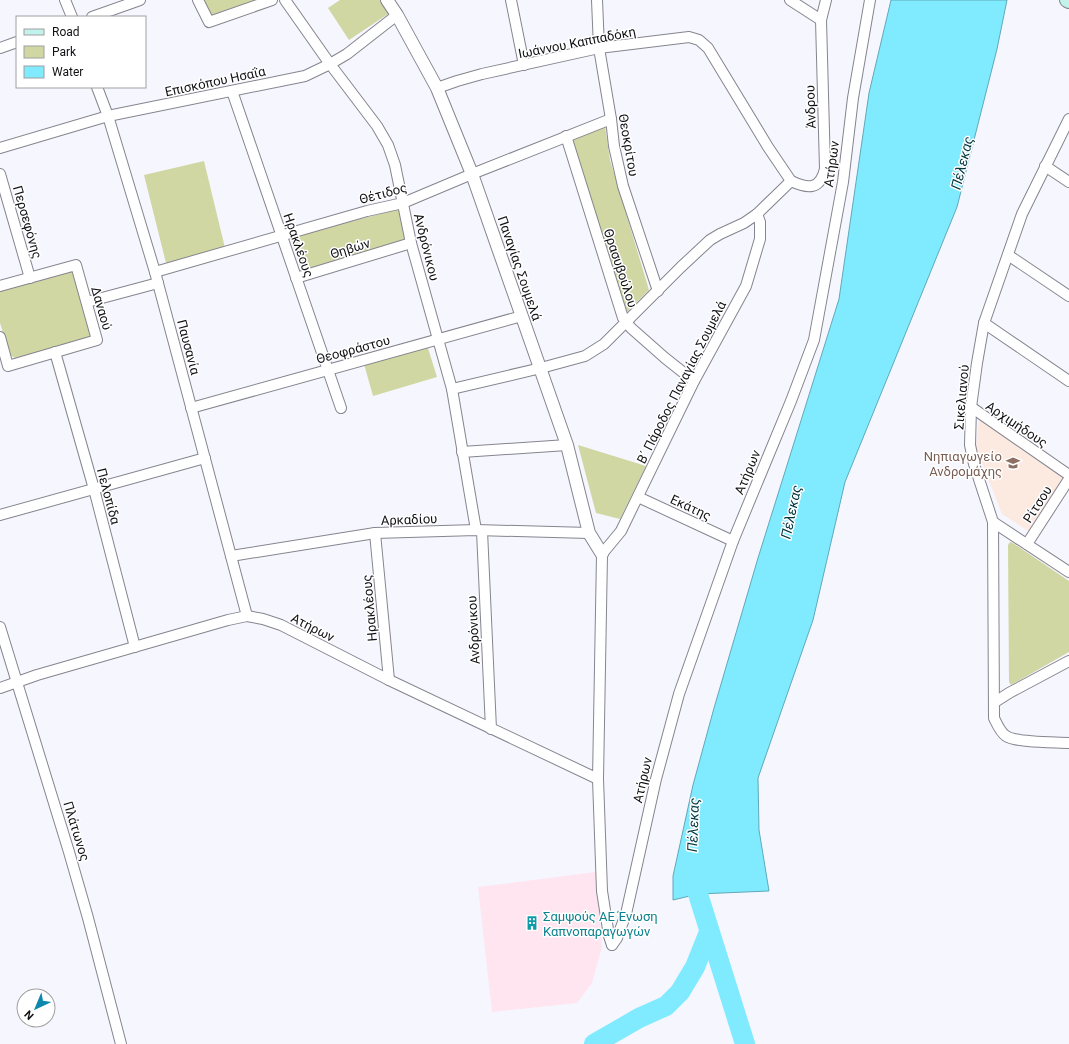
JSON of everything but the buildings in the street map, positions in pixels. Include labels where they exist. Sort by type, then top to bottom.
[{"type":"street","points":[[65,0],[72,16]]},
{"type":"street","points":[[95,16],[140,0]]},
{"type":"street","points":[[198,0],[209,22],[272,0]]},
{"type":"street","name":"Ανδρόνικου","points":[[285,0],[330,64],[377,126],[388,145],[395,165],[411,243],[452,390],[462,452],[479,530],[491,729]]},
{"type":"street","name":"Παναγίας Σουμελά","points":[[387,0],[398,15],[437,88],[472,174],[567,445],[589,533],[602,554]]},
{"type":"street","points":[[511,0],[524,65]]},
{"type":"street","name":"Θεοκρίτου","points":[[597,0],[599,48],[614,146],[623,186],[658,290]]},
{"type":"street","points":[[790,0],[821,20]]},
{"type":"street","name":"Άνδρου","points":[[791,181],[803,186],[810,187],[816,185],[825,169],[821,20],[826,0]]},
{"type":"street","name":"Ατήρων","points":[[0,688],[37,675],[228,620],[248,616],[263,619],[281,626],[389,680],[598,779],[602,891],[609,936],[612,945],[617,938],[626,914],[656,779],[679,694],[733,541],[791,401],[814,340],[843,182],[853,98],[870,0]]},
{"type":"street","name":"Επισκόπου Ησαΐα","points":[[0,148],[108,116],[305,76],[347,54],[398,15]]},
{"type":"street","name":"Ιωάννου Καππαδόκη","points":[[437,88],[457,81],[599,48],[690,37],[699,40],[708,48],[768,147],[791,181]]},
{"type":"street","points":[[0,48],[16,42]]},
{"type":"street","name":"Παυσανία","points":[[97,88],[108,116],[155,272],[248,616]]},
{"type":"street","name":"Ηρακλέους","points":[[232,91],[341,408]]},
{"type":"street","name":"Θέτιδος","points":[[155,272],[367,210],[403,203],[611,119]]},
{"type":"street","name":"Σικελιανού","points":[[1069,119],[1022,214],[984,323],[976,363],[971,408],[970,446],[974,464],[993,522],[994,718],[999,728],[1007,736],[1017,740],[1069,743]]},
{"type":"street","name":"Θρασυβούλου","points":[[566,136],[619,309],[626,322],[665,358],[694,381]]},
{"type":"street","points":[[1045,166],[1069,182]]},
{"type":"street","name":"Περσεφόνης","points":[[0,174],[30,278]]},
{"type":"street","points":[[452,390],[585,356],[604,344],[710,240],[744,223],[757,214],[791,181]]},
{"type":"street","name":"Β΄ Πάροδος Παναγίας Σουμελά","points":[[602,554],[621,531],[694,381],[746,286],[760,239],[760,222],[757,214]]},
{"type":"street","name":"Θηβών","points":[[296,278],[411,243]]},
{"type":"street","points":[[1008,255],[1069,296]]},
{"type":"street","name":"Δαναού","points":[[0,286],[76,265],[98,340],[8,366],[0,337]]},
{"type":"street","points":[[87,302],[158,283]]},
{"type":"street","name":"Θεοφράστου","points":[[191,408],[522,316]]},
{"type":"street","points":[[984,323],[1069,381]]},
{"type":"street","name":"Πελοπίδα","points":[[55,352],[94,489],[134,647]]},
{"type":"street","name":"Αρχιμήδους","points":[[971,408],[1069,475]]},
{"type":"street","points":[[462,452],[567,445]]},
{"type":"street","points":[[0,515],[205,458]]},
{"type":"street","name":"Ρίτσου","points":[[1027,544],[1069,479]]},
{"type":"street","name":"Εκάτης","points":[[638,497],[733,541]]},
{"type":"street","points":[[993,522],[1069,572]]},
{"type":"street","name":"Αρκαδίου","points":[[231,556],[375,533],[479,530],[589,533]]},
{"type":"street","name":"Ηρακλέους","points":[[375,533],[389,680]]},
{"type":"street","points":[[598,779],[603,582],[602,554]]},
{"type":"street","name":"Πλάτωνος","points":[[0,627],[74,866],[121,1044]]},
{"type":"street","points":[[995,702],[1069,661]]},
{"type":"shaded area","name":"Νηπιαγωγείο Ανδρομάχης","points":[[979,419],[1066,478],[1030,532],[1002,514],[976,447]]},
{"type":"shaded area","points":[[596,872],[602,947],[592,983],[577,1003],[492,1012],[478,887]]},
{"type":"green space","points":[[204,0],[256,0],[211,15]]},
{"type":"green space","points":[[340,0],[381,0],[391,12],[349,40],[328,8]]},
{"type":"green space","points":[[605,126],[610,160],[649,290],[625,314],[571,141]]},
{"type":"green space","points":[[204,161],[225,248],[166,263],[144,175]]},
{"type":"green space","points":[[399,209],[402,212],[405,240],[303,270],[301,268],[291,240],[292,237]]},
{"type":"green space","points":[[70,270],[74,273],[92,336],[89,340],[15,358],[10,355],[0,323],[0,290]]},
{"type":"green space","points":[[427,345],[437,377],[373,396],[364,364]]},
{"type":"green space","points":[[578,445],[646,466],[620,519],[596,513]]},
{"type":"green space","points":[[1010,542],[1069,581],[1069,652],[1011,685],[1009,682],[1008,545]]},
{"type":"water","points":[[891,0],[1007,0],[997,49],[957,207],[845,482],[813,620],[758,778],[759,830],[769,891],[698,894],[673,900],[673,876],[693,785],[714,708],[758,558],[839,299],[869,93]]},
{"type":"waterway","name":"Πέλεκας","points":[[691,869],[691,877],[698,894],[745,1044]]},
{"type":"waterway","points":[[594,1044],[639,1018],[666,1006],[680,992],[695,967],[709,932]]},
{"type":"place","name":"Νηπιαγωγείο Ανδρομάχης","points":[[1013,463]]},
{"type":"place","name":"Σαμψούς ΑΕ Ένωση Καπνοπαραγωγών","points":[[532,923]]}]
